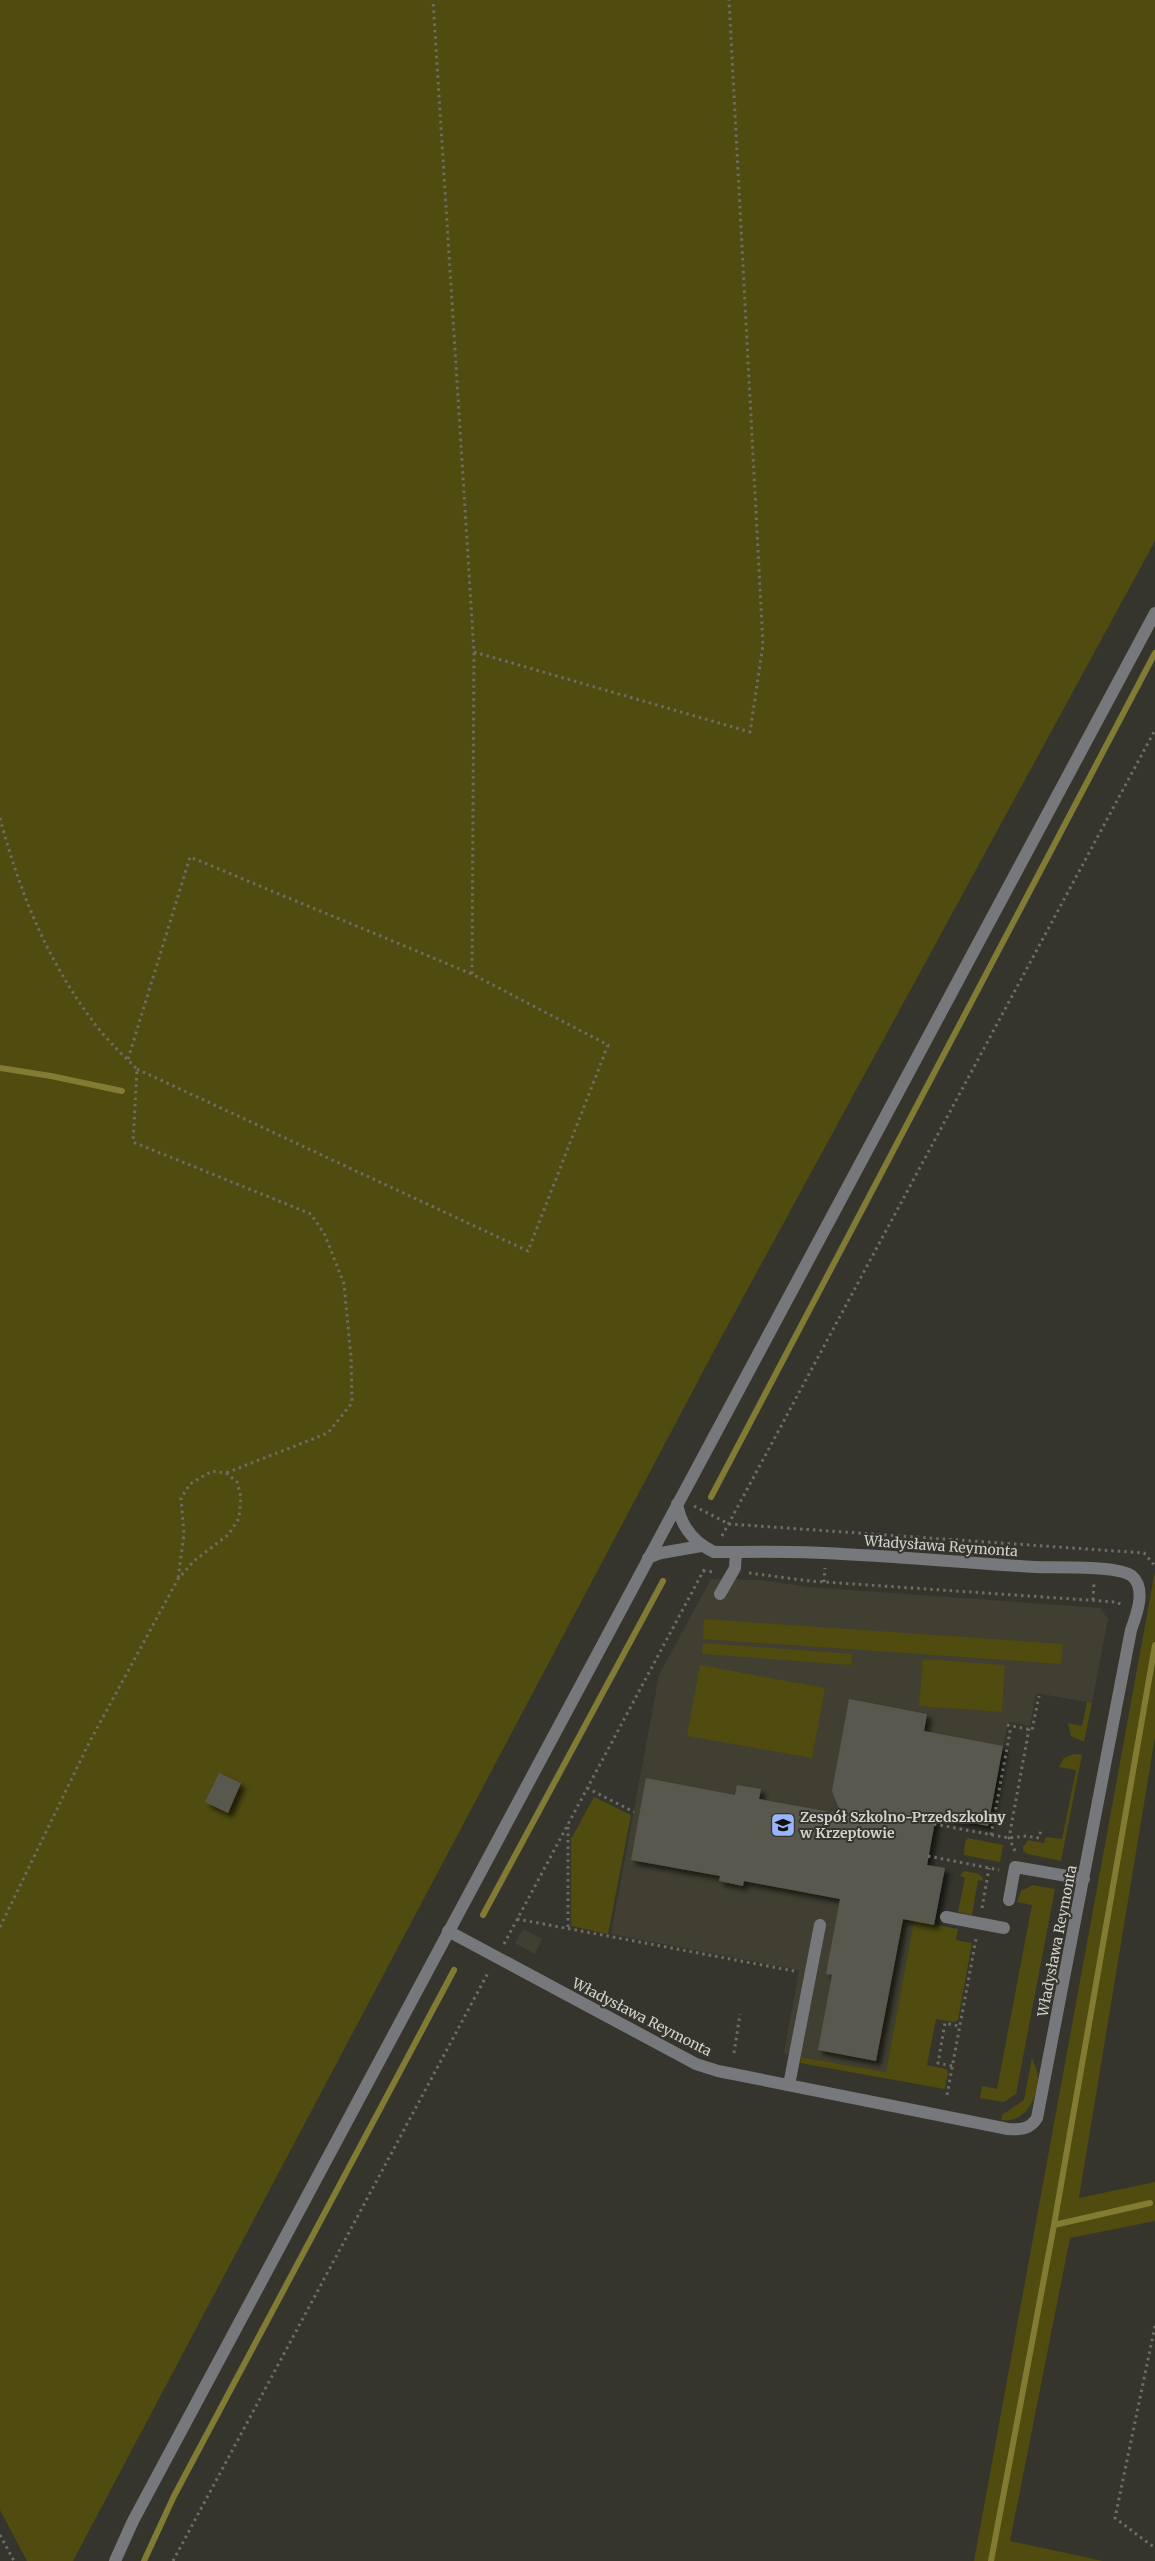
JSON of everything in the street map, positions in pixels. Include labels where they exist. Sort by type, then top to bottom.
[{"type":"street","points":[[115,2561],[133,2521],[1155,613]]},
{"type":"street","points":[[679,1501],[681,1521],[700,1546]]},
{"type":"street","name":"Władysława Reymonta","points":[[448,1931],[696,2064],[718,2071],[1008,2129],[1020,2130],[1033,2125],[1041,2105],[1131,1630],[1138,1609],[1139,1591],[1133,1576],[1115,1570],[1037,1567],[826,1553],[714,1552],[700,1546],[661,1553],[648,1558]]},
{"type":"street","points":[[720,1594],[732,1573],[736,1552]]},
{"type":"street","points":[[1009,1900],[1015,1870],[1084,1879]]},
{"type":"street","points":[[946,1917],[1004,1928]]},
{"type":"street","points":[[789,2085],[820,1925]]},
{"type":"path","points":[[433,0],[474,652],[472,974]]},
{"type":"path","points":[[474,652],[750,732],[763,645],[729,0]]},
{"type":"path","points":[[721,1538],[1155,730]]},
{"type":"path","points":[[0,818],[33,919],[57,969],[99,1028],[137,1069],[528,1250],[608,1045],[472,974],[190,857],[128,1059]]},
{"type":"path","points":[[137,1069],[133,1142],[311,1214],[325,1235],[344,1284],[351,1357],[352,1403],[328,1433],[226,1473],[212,1471],[190,1484],[181,1498],[184,1534],[178,1579]]},
{"type":"path","points":[[0,1927],[89,1743],[178,1579],[194,1561],[228,1534],[240,1518],[242,1497],[237,1482],[226,1473]]},
{"type":"path","points":[[679,1501],[729,1524],[1144,1554],[1155,1566]]},
{"type":"path","points":[[173,2561],[708,1563]]},
{"type":"path","points":[[703,1572],[732,1573],[817,1582],[1116,1602]]},
{"type":"path","points":[[991,1834],[1009,1725],[1032,1730],[1039,1696]]},
{"type":"path","points":[[928,1856],[989,1868],[1015,1870],[1015,1850],[1009,1838],[1029,1729]]},
{"type":"path","points":[[587,1788],[634,1812]]},
{"type":"path","points":[[568,1824],[568,1928]]},
{"type":"path","points":[[934,1824],[1009,1838],[1026,1836],[1039,1838],[1041,1830]]},
{"type":"path","points":[[947,2095],[989,1868]]},
{"type":"path","points":[[518,1919],[799,1972]]},
{"type":"path","points":[[734,2053],[740,2014]]},
{"type":"path","points":[[952,2066],[938,2063],[944,2023],[960,2026]]},
{"type":"path","points":[[1155,2326],[1115,2518],[1155,2548]]},
{"type":"path","points":[[0,2535],[14,2561]]},
{"type":"shaded area","points":[[0,0],[1155,0],[1155,541],[715,1349],[73,2561],[27,2561],[0,2510]]},
{"type":"shaded area","points":[[1155,1571],[1155,1737],[1079,2198],[1155,2182],[1155,2221],[1070,2238],[1010,2541],[1103,2561],[974,2561]]},
{"type":"shaded area","name":"Zespół Szkolno-Przedszkolny w Krzeptowie","points":[[711,1579],[758,1580],[809,1587],[1100,1608],[1108,1619],[1092,1703],[1036,1693],[1030,1726],[1008,1722],[988,1826],[936,1816],[927,1865],[945,1868],[934,1925],[914,1922],[886,2072],[784,2054],[799,1970],[611,1934],[659,1675]]},
{"type":"shaded area","points":[[704,1619],[1063,1644],[1061,1664],[703,1639]]},
{"type":"shaded area","points":[[703,1643],[852,1654],[851,1665],[702,1654]]},
{"type":"shaded area","points":[[923,1659],[1005,1665],[1002,1712],[919,1706]]},
{"type":"shaded area","points":[[700,1665],[825,1688],[812,1758],[687,1736]]},
{"type":"shaded area","points":[[1087,1702],[1092,1703],[1084,1742],[1071,1736],[1068,1723],[1082,1726]]},
{"type":"shaded area","points":[[1074,1754],[1082,1755],[1061,1861],[1028,1854],[1023,1851],[1023,1847],[1028,1840],[1044,1843],[1046,1837],[1062,1839],[1076,1770],[1059,1767],[1064,1758]]},
{"type":"shaded area","points":[[594,1797],[631,1815],[608,1934],[571,1926],[571,1839]]},
{"type":"shaded area","points":[[968,1838],[1003,1845],[1000,1862],[964,1855],[965,1842]]},
{"type":"shaded area","points":[[964,1871],[976,1873],[983,1878],[983,1881],[978,1880],[972,1915],[958,1912],[965,1878],[960,1876]]},
{"type":"shaded area","points":[[1033,1885],[1055,1889],[1016,2094],[1004,2102],[980,2098],[982,2086],[997,2089],[1032,1905],[1017,1902],[1021,1891]]},
{"type":"shaded area","points":[[914,1921],[958,1929],[956,1940],[972,1943],[958,2020],[954,2022],[936,2019],[927,2065],[946,2069],[948,2072],[945,2089],[800,2063],[801,2057],[886,2072]]},
{"type":"shaded area","points":[[523,1929],[542,1939],[535,1954],[515,1943]]},
{"type":"shaded area","points":[[1032,2058],[1038,2077],[1033,2101],[1023,2114],[1017,2118],[1001,2120],[1002,2115],[1024,2100]]},
{"type":"building","points":[[849,1699],[927,1714],[924,1731],[1003,1746],[988,1826],[936,1816],[927,1865],[945,1868],[934,1925],[903,1919],[876,2061],[818,2050],[832,1975],[826,1974],[840,1899],[744,1881],[743,1886],[719,1881],[720,1876],[631,1860],[646,1778],[735,1795],[737,1785],[761,1789],[759,1799],[841,1814],[832,1791]]},
{"type":"building","points":[[219,1773],[241,1783],[228,1813],[205,1802]]},
{"type":"waterway","points":[[711,1497],[1155,653]]},
{"type":"waterway","points":[[0,1068],[51,1076],[122,1091]]},
{"type":"waterway","points":[[483,1915],[663,1581]]},
{"type":"waterway","points":[[991,2561],[1054,2225],[1155,1645]]},
{"type":"waterway","points":[[144,2561],[174,2496],[454,1970]]},
{"type":"waterway","points":[[1054,2225],[1150,2203]]},
{"type":"place","name":"Zespół Szkolno-Przedszkolny w Krzeptowie","points":[[783,1825]]}]
